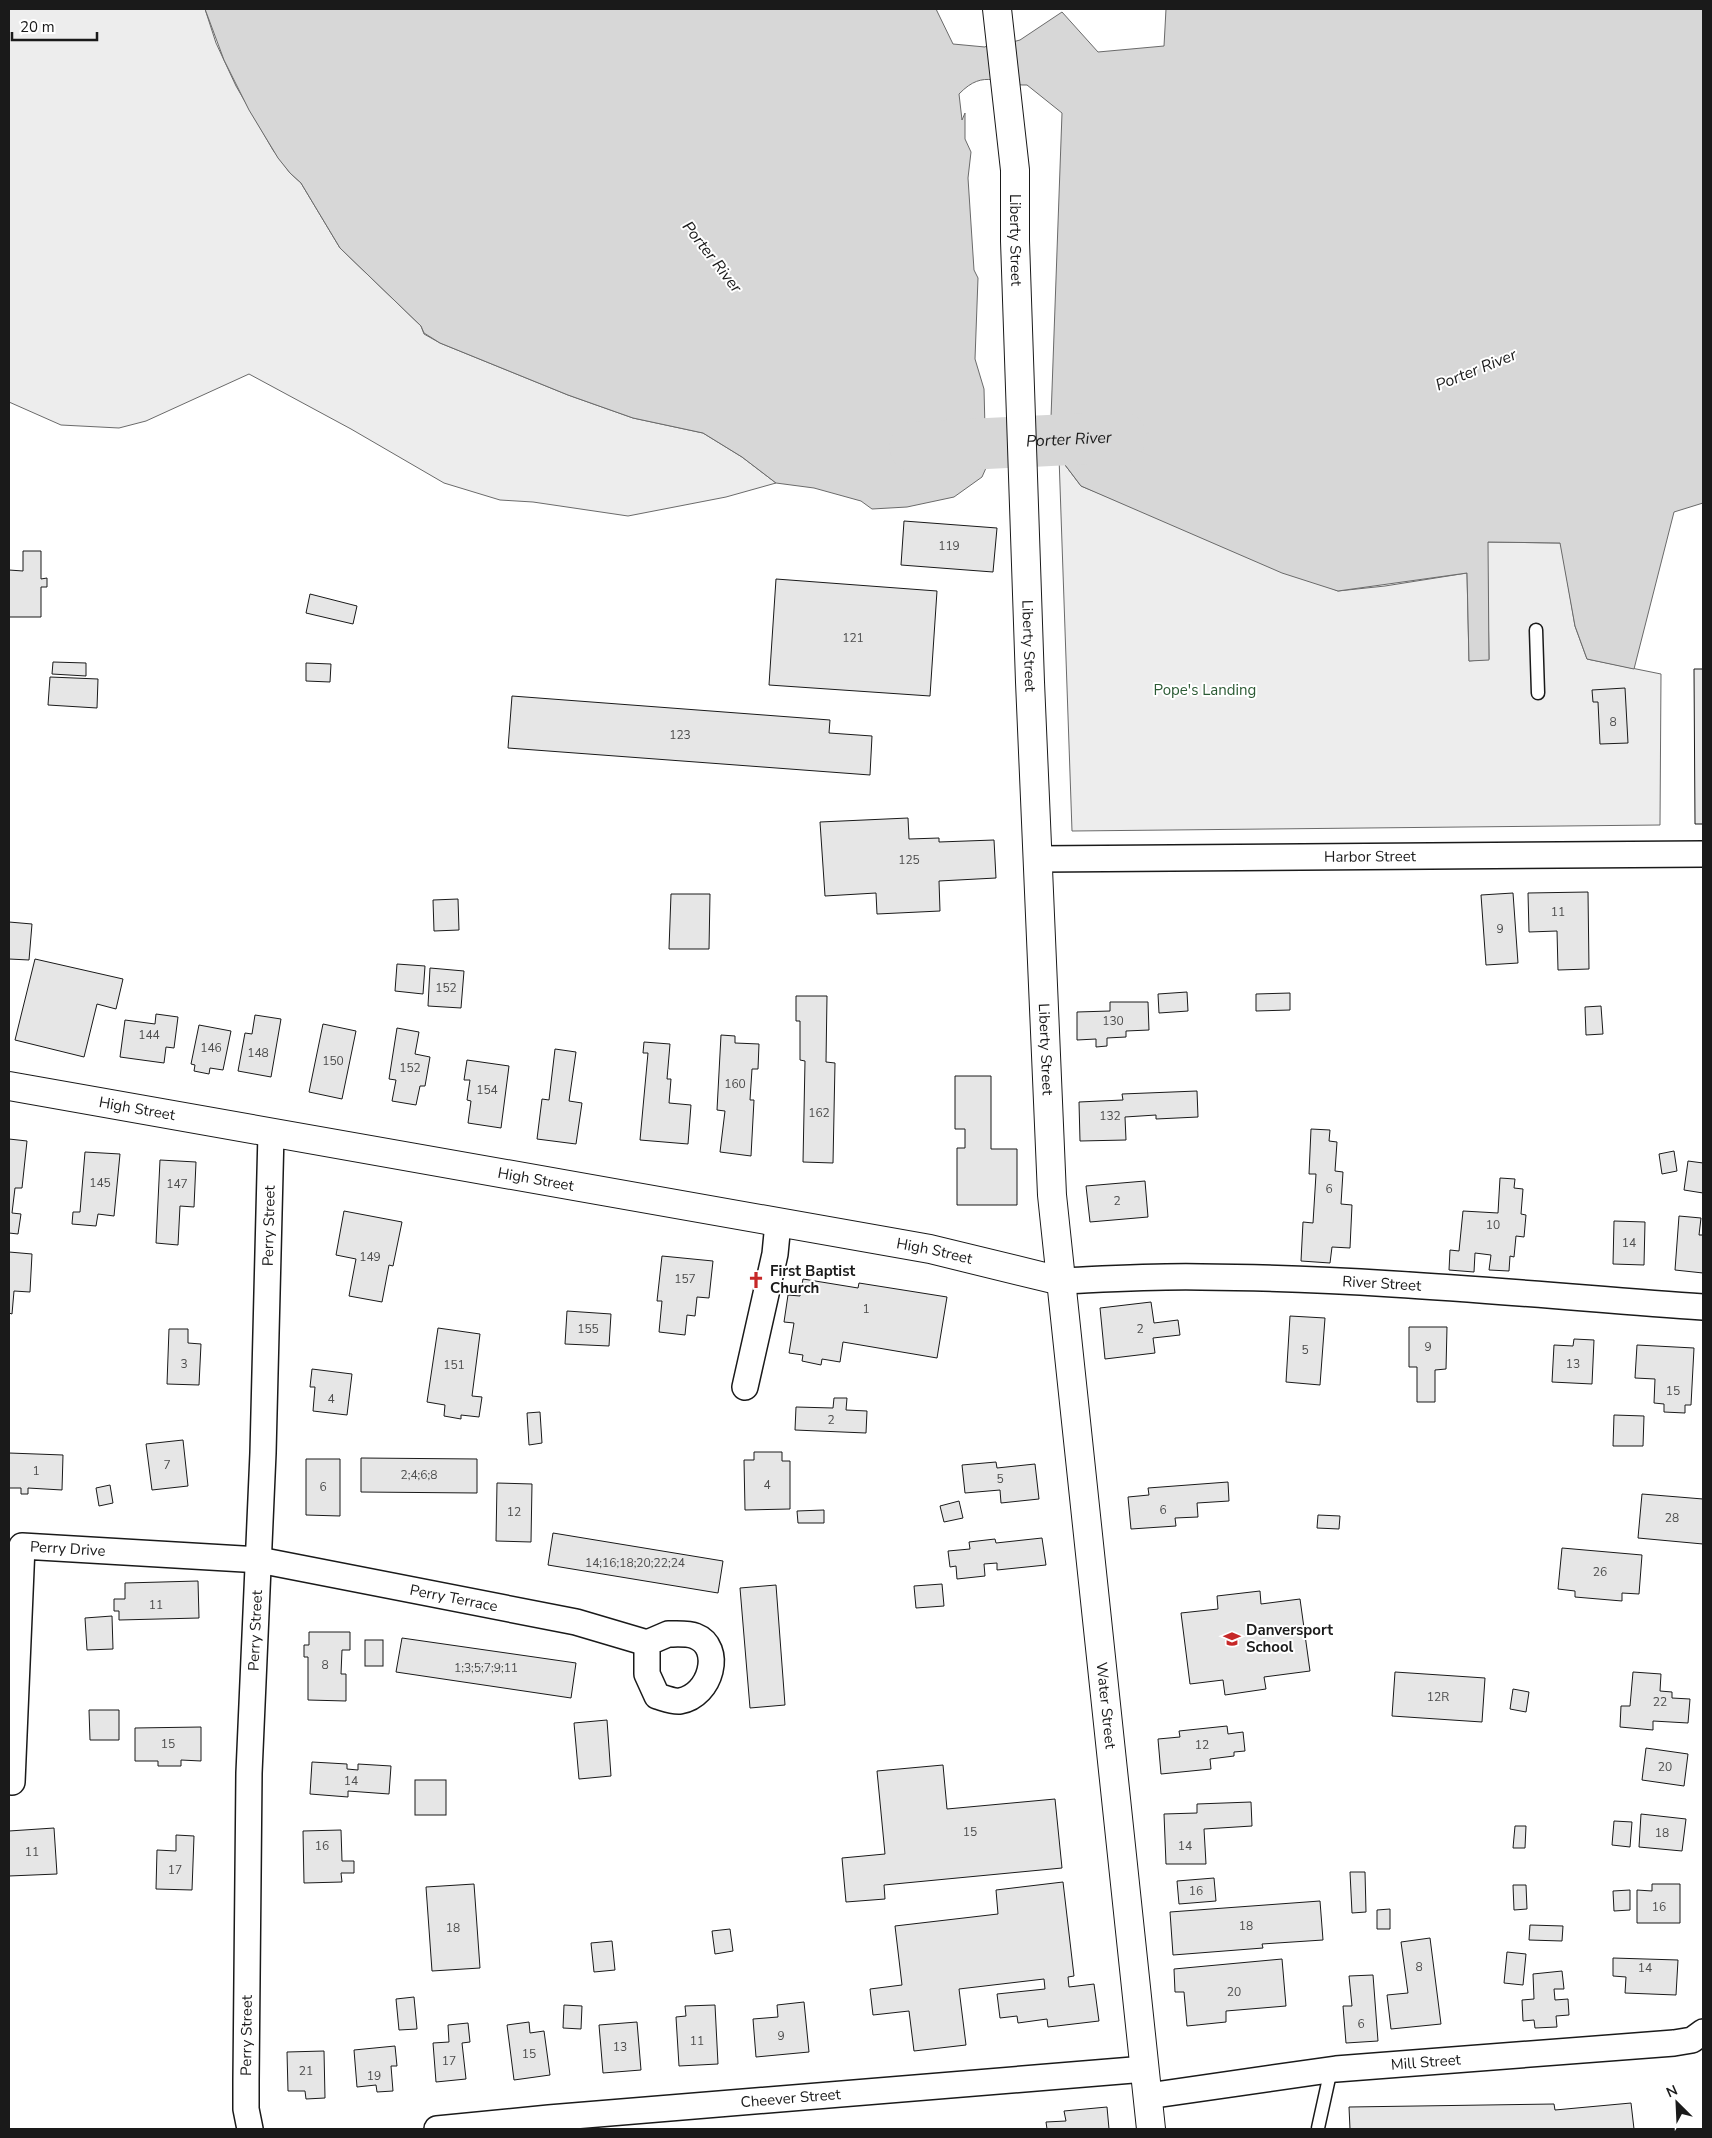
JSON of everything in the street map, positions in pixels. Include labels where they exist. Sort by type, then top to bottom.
[{"type":"main road","name":"Liberty Street","points":[[998,13],[1015,170],[1015,241],[1038,859],[1052,1195],[1061,1281]]},
{"type":"main road","name":"High Street","points":[[9,1086],[930,1249],[1061,1281]]},
{"type":"main road","name":"Water Street","points":[[1061,1281],[1151,2129]]},
{"type":"street","name":"Harbor Street","points":[[1038,859],[1703,854]]},
{"type":"street","name":"Perry Street","points":[[250,2129],[246,2109],[249,1773],[259,1560],[271,1133]]},
{"type":"street","points":[[745,1387],[775,1254],[778,1223]]},
{"type":"street","name":"River Street","points":[[1061,1281],[1152,1277],[1244,1277],[1515,1292],[1703,1306]]},
{"type":"street","name":"Perry Drive","points":[[12,1782],[22,1546],[259,1560]]},
{"type":"street","name":"Perry Terrace","points":[[259,1560],[576,1622],[647,1643]]},
{"type":"street","name":"Mill Street","points":[[1148,2096],[1332,2069],[1674,2043],[1692,2040],[1703,2032]]},
{"type":"street","name":"Cheever Street","points":[[437,2129],[549,2118],[1145,2069]]},
{"type":"lane","points":[[1536,630],[1538,693]]},
{"type":"lane","points":[[1318,2128],[1332,2069]]},
{"type":"shaded area","points":[[9,9],[205,9],[216,43],[236,86],[273,150],[290,173],[301,183],[340,248],[421,326],[424,334],[440,343],[568,395],[633,418],[703,433],[742,457],[776,483],[726,497],[628,516],[533,502],[500,500],[444,483],[351,429],[249,374],[146,421],[119,428],[61,425],[9,402]]},
{"type":"shaded area","name":"Pope's Landing","points":[[1059,457],[1081,486],[1338,591],[1385,586],[1467,573],[1469,661],[1489,659],[1487,542],[1561,543],[1575,626],[1587,659],[1661,674],[1660,825],[1072,831]]},
{"type":"water","points":[[205,9],[936,9],[953,44],[985,47],[993,41],[1005,44],[1020,40],[1062,12],[1098,52],[1164,46],[1166,9],[1703,9],[1703,503],[1674,512],[1634,669],[1587,659],[1575,626],[1560,543],[1488,542],[1489,660],[1469,661],[1467,573],[1338,591],[1282,573],[1081,486],[1050,445],[1062,113],[1027,85],[992,80],[977,81],[959,94],[962,120],[965,113],[965,139],[971,152],[968,178],[974,270],[978,278],[975,359],[984,389],[986,468],[982,477],[954,497],[907,507],[872,509],[861,501],[814,488],[776,483],[742,457],[703,433],[633,418],[568,395],[440,343],[424,333],[421,326],[340,248],[301,183],[278,158],[249,110],[224,60]]},
{"type":"building","points":[[904,521],[997,528],[993,572],[901,565]]},
{"type":"building","points":[[23,551],[41,551],[41,579],[47,578],[47,587],[41,587],[41,617],[9,617],[9,570],[23,571]]},
{"type":"building","points":[[776,579],[937,591],[930,696],[769,685]]},
{"type":"building","points":[[310,594],[357,606],[353,624],[306,613]]},
{"type":"building","points":[[53,662],[86,663],[86,676],[52,674]]},
{"type":"building","points":[[306,663],[331,664],[330,682],[306,681]]},
{"type":"building","points":[[1694,669],[1703,669],[1703,824],[1695,824]]},
{"type":"building","points":[[50,677],[98,679],[97,708],[48,705]]},
{"type":"building","points":[[1625,688],[1628,743],[1600,744],[1598,702],[1593,702],[1592,690]]},
{"type":"building","points":[[512,696],[830,720],[829,733],[872,736],[870,775],[508,748]]},
{"type":"building","points":[[908,818],[909,839],[939,838],[939,842],[994,840],[996,878],[939,881],[940,911],[877,914],[876,893],[825,896],[820,822]]},
{"type":"building","points":[[1588,892],[1589,969],[1558,970],[1557,931],[1529,932],[1528,893]]},
{"type":"building","points":[[1513,893],[1518,963],[1486,965],[1481,895]]},
{"type":"building","points":[[671,894],[710,894],[709,949],[669,949]]},
{"type":"building","points":[[458,899],[459,930],[434,931],[433,900]]},
{"type":"building","points":[[9,922],[32,924],[29,960],[9,959]]},
{"type":"building","points":[[35,959],[123,979],[116,1009],[97,1004],[84,1057],[15,1040]]},
{"type":"building","points":[[397,964],[425,966],[423,994],[395,991]]},
{"type":"building","points":[[430,968],[464,971],[461,1008],[428,1006]]},
{"type":"building","points":[[1187,992],[1188,1011],[1159,1013],[1158,994]]},
{"type":"building","points":[[1290,993],[1290,1010],[1256,1011],[1256,994]]},
{"type":"building","points":[[796,996],[827,996],[826,1062],[835,1063],[833,1163],[803,1162],[805,1061],[800,1060],[800,1021],[796,1021]]},
{"type":"building","points":[[1110,1002],[1148,1002],[1149,1030],[1126,1031],[1126,1037],[1107,1038],[1107,1046],[1096,1047],[1096,1039],[1077,1040],[1077,1012],[1110,1011]]},
{"type":"building","points":[[1601,1006],[1603,1034],[1586,1035],[1585,1007]]},
{"type":"building","points":[[156,1014],[178,1017],[174,1048],[166,1047],[164,1063],[120,1057],[125,1020],[155,1024]]},
{"type":"building","points":[[255,1015],[281,1019],[271,1077],[238,1071],[245,1033],[252,1034]]},
{"type":"building","points":[[323,1024],[356,1031],[342,1099],[309,1092]]},
{"type":"building","points":[[199,1025],[231,1031],[223,1070],[210,1068],[209,1074],[194,1071],[195,1065],[191,1064]]},
{"type":"building","points":[[397,1028],[419,1032],[415,1054],[430,1057],[425,1086],[420,1086],[416,1105],[392,1101],[396,1080],[389,1079]]},
{"type":"building","points":[[721,1035],[735,1036],[735,1043],[759,1044],[758,1069],[752,1069],[750,1100],[754,1100],[751,1156],[720,1152],[725,1111],[717,1110]]},
{"type":"building","points":[[644,1042],[670,1044],[667,1079],[671,1079],[669,1103],[691,1105],[688,1144],[640,1140],[648,1053],[643,1053]]},
{"type":"building","points":[[555,1049],[576,1052],[569,1101],[582,1103],[576,1144],[537,1139],[542,1099],[549,1100]]},
{"type":"building","points":[[467,1060],[509,1066],[501,1128],[468,1123],[471,1101],[467,1100],[470,1080],[464,1080]]},
{"type":"building","points":[[955,1076],[991,1076],[991,1149],[1017,1149],[1017,1205],[957,1205],[957,1148],[965,1148],[965,1129],[955,1129]]},
{"type":"building","points":[[1197,1091],[1198,1117],[1156,1119],[1156,1115],[1125,1117],[1126,1140],[1080,1141],[1079,1102],[1123,1100],[1122,1094]]},
{"type":"building","points":[[1311,1129],[1330,1130],[1329,1141],[1337,1142],[1335,1171],[1343,1172],[1341,1204],[1352,1205],[1350,1248],[1332,1247],[1330,1263],[1301,1261],[1303,1222],[1313,1223],[1316,1174],[1309,1174]]},
{"type":"building","points":[[9,1139],[27,1141],[22,1188],[15,1188],[12,1213],[21,1214],[18,1234],[9,1233]]},
{"type":"building","points":[[1674,1151],[1677,1171],[1662,1174],[1659,1154]]},
{"type":"building","points":[[85,1152],[120,1154],[114,1216],[98,1214],[96,1226],[72,1224],[73,1212],[80,1212]]},
{"type":"building","points":[[160,1160],[196,1162],[194,1207],[180,1206],[178,1245],[156,1243]]},
{"type":"building","points":[[1688,1161],[1703,1163],[1703,1193],[1684,1190]]},
{"type":"building","points":[[1500,1178],[1515,1179],[1514,1188],[1523,1189],[1521,1214],[1526,1215],[1524,1237],[1516,1236],[1514,1257],[1510,1256],[1509,1271],[1489,1270],[1491,1255],[1475,1253],[1474,1272],[1449,1270],[1450,1250],[1459,1251],[1463,1211],[1498,1213]]},
{"type":"building","points":[[1145,1181],[1148,1217],[1090,1222],[1086,1186]]},
{"type":"building","points":[[344,1211],[402,1222],[393,1266],[389,1265],[382,1302],[349,1296],[356,1259],[336,1255]]},
{"type":"building","points":[[1679,1216],[1701,1218],[1699,1235],[1703,1235],[1703,1273],[1675,1270]]},
{"type":"building","points":[[1614,1221],[1645,1222],[1644,1265],[1613,1264]]},
{"type":"building","points":[[9,1252],[32,1254],[30,1292],[14,1291],[12,1314],[9,1313]]},
{"type":"building","points":[[662,1256],[713,1261],[709,1298],[697,1297],[695,1316],[687,1315],[685,1335],[659,1332],[662,1301],[657,1301]]},
{"type":"building","points":[[803,1279],[858,1288],[859,1283],[947,1297],[937,1358],[843,1342],[840,1362],[822,1359],[821,1365],[802,1361],[803,1355],[789,1353],[794,1323],[784,1322],[788,1295],[800,1296]]},
{"type":"building","points":[[1151,1302],[1154,1323],[1178,1320],[1180,1335],[1153,1338],[1155,1353],[1105,1359],[1100,1308]]},
{"type":"building","points":[[567,1311],[611,1314],[609,1346],[565,1344]]},
{"type":"building","points":[[1290,1316],[1325,1318],[1320,1385],[1286,1382]]},
{"type":"building","points":[[1409,1327],[1447,1327],[1446,1369],[1435,1370],[1435,1402],[1417,1402],[1417,1367],[1409,1367]]},
{"type":"building","points":[[438,1328],[480,1334],[472,1396],[482,1397],[479,1417],[461,1415],[461,1419],[444,1416],[445,1405],[427,1402]]},
{"type":"building","points":[[169,1329],[188,1329],[188,1343],[201,1344],[199,1385],[167,1384]]},
{"type":"building","points":[[1574,1339],[1594,1340],[1592,1384],[1552,1382],[1554,1345],[1573,1346]]},
{"type":"building","points":[[1637,1345],[1694,1348],[1691,1405],[1685,1405],[1685,1413],[1664,1412],[1664,1404],[1654,1403],[1655,1379],[1635,1378]]},
{"type":"building","points":[[312,1369],[352,1374],[347,1415],[313,1411],[315,1387],[310,1387]]},
{"type":"building","points":[[834,1398],[847,1398],[846,1410],[867,1411],[866,1433],[795,1430],[796,1407],[833,1408]]},
{"type":"building","points":[[540,1412],[542,1443],[529,1445],[527,1413]]},
{"type":"building","points":[[1614,1415],[1644,1416],[1643,1446],[1613,1446]]},
{"type":"building","points":[[183,1440],[188,1486],[152,1490],[146,1444]]},
{"type":"building","points":[[754,1452],[782,1452],[782,1461],[790,1461],[790,1509],[745,1510],[744,1460],[754,1460]]},
{"type":"building","points":[[9,1453],[63,1455],[62,1490],[28,1488],[28,1494],[21,1494],[21,1488],[9,1488]]},
{"type":"building","points":[[361,1458],[477,1459],[477,1493],[361,1492]]},
{"type":"building","points":[[306,1459],[340,1459],[340,1516],[306,1515]]},
{"type":"building","points":[[996,1462],[997,1468],[1035,1464],[1039,1499],[1001,1503],[1000,1490],[965,1493],[962,1465]]},
{"type":"building","points":[[1228,1482],[1229,1501],[1197,1503],[1198,1517],[1175,1518],[1176,1526],[1131,1529],[1128,1497],[1149,1495],[1148,1488]]},
{"type":"building","points":[[497,1483],[532,1484],[531,1542],[496,1541]]},
{"type":"building","points":[[110,1485],[113,1503],[99,1506],[96,1488]]},
{"type":"building","points":[[1642,1494],[1703,1499],[1703,1544],[1638,1538]]},
{"type":"building","points":[[959,1501],[963,1518],[944,1522],[940,1506]]},
{"type":"building","points":[[824,1510],[824,1523],[798,1523],[797,1511]]},
{"type":"building","points":[[1318,1515],[1340,1516],[1339,1529],[1317,1528]]},
{"type":"building","points":[[553,1533],[723,1561],[718,1593],[548,1565]]},
{"type":"building","points":[[1042,1538],[1046,1565],[997,1570],[997,1563],[984,1564],[985,1576],[957,1579],[956,1566],[950,1567],[948,1551],[970,1549],[969,1542],[995,1539],[996,1543]]},
{"type":"building","points":[[1562,1548],[1642,1555],[1639,1594],[1622,1593],[1622,1601],[1575,1597],[1575,1591],[1558,1589]]},
{"type":"building","points":[[198,1581],[199,1618],[119,1620],[119,1611],[114,1611],[114,1599],[125,1599],[125,1583]]},
{"type":"building","points":[[942,1584],[944,1606],[916,1608],[914,1586]]},
{"type":"building","points":[[776,1585],[785,1705],[750,1708],[740,1588]]},
{"type":"building","points":[[1260,1591],[1261,1604],[1300,1599],[1310,1671],[1264,1677],[1266,1689],[1225,1695],[1223,1680],[1190,1684],[1181,1613],[1218,1609],[1217,1596]]},
{"type":"building","points":[[112,1616],[113,1649],[87,1650],[85,1618]]},
{"type":"building","points":[[309,1632],[350,1632],[350,1650],[342,1650],[341,1674],[346,1674],[346,1701],[308,1700],[308,1657],[304,1657],[304,1645],[309,1645]]},
{"type":"building","points":[[402,1638],[576,1663],[571,1698],[396,1672]]},
{"type":"building","points":[[365,1640],[383,1640],[383,1666],[365,1666]]},
{"type":"building","points":[[1395,1672],[1485,1678],[1482,1722],[1392,1716]]},
{"type":"building","points":[[1633,1672],[1661,1674],[1660,1691],[1672,1692],[1672,1698],[1690,1699],[1688,1723],[1653,1721],[1653,1730],[1620,1727],[1621,1706],[1630,1706]]},
{"type":"building","points":[[1513,1689],[1529,1692],[1526,1712],[1510,1709]]},
{"type":"building","points":[[89,1710],[119,1710],[119,1740],[90,1740]]},
{"type":"building","points":[[607,1720],[611,1776],[579,1779],[574,1723]]},
{"type":"building","points":[[1227,1726],[1228,1734],[1243,1732],[1245,1751],[1234,1752],[1234,1756],[1210,1759],[1211,1769],[1161,1774],[1158,1739],[1180,1737],[1179,1731]]},
{"type":"building","points":[[201,1727],[201,1761],[181,1760],[181,1766],[158,1766],[158,1761],[135,1761],[135,1728]]},
{"type":"building","points":[[1646,1748],[1688,1754],[1684,1786],[1642,1780]]},
{"type":"building","points":[[312,1762],[347,1764],[347,1769],[358,1770],[358,1764],[391,1766],[389,1794],[348,1791],[348,1797],[310,1794]]},
{"type":"building","points":[[943,1765],[947,1809],[1055,1799],[1062,1868],[884,1885],[885,1899],[846,1902],[842,1858],[885,1854],[877,1771]]},
{"type":"building","points":[[415,1780],[446,1780],[446,1815],[415,1815]]},
{"type":"building","points":[[1251,1802],[1252,1826],[1204,1829],[1206,1864],[1166,1864],[1164,1814],[1197,1813],[1197,1804]]},
{"type":"building","points":[[1641,1814],[1686,1819],[1682,1851],[1639,1847]]},
{"type":"building","points":[[1614,1821],[1632,1822],[1630,1847],[1612,1845]]},
{"type":"building","points":[[1515,1826],[1526,1826],[1525,1848],[1513,1848]]},
{"type":"building","points":[[54,1828],[57,1874],[9,1876],[9,1831]]},
{"type":"building","points":[[341,1830],[342,1861],[354,1861],[354,1873],[341,1873],[342,1882],[304,1883],[303,1831]]},
{"type":"building","points":[[176,1835],[194,1836],[192,1890],[156,1889],[157,1850],[176,1851]]},
{"type":"building","points":[[1350,1872],[1365,1872],[1366,1912],[1352,1913]]},
{"type":"building","points":[[1214,1878],[1216,1901],[1179,1904],[1177,1881]]},
{"type":"building","points":[[1063,1882],[1074,1976],[1068,1977],[1069,1987],[1094,1984],[1099,2021],[1048,2027],[1047,2019],[1018,2023],[1017,2016],[1000,2018],[997,1994],[1045,1989],[1044,1979],[959,1989],[966,2045],[914,2051],[909,2011],[873,2015],[870,1989],[902,1985],[895,1926],[998,1914],[996,1890]]},
{"type":"building","points":[[474,1884],[480,1968],[432,1971],[426,1887]]},
{"type":"building","points":[[1652,1884],[1680,1884],[1680,1923],[1637,1923],[1637,1890],[1652,1891]]},
{"type":"building","points":[[1513,1885],[1526,1885],[1527,1909],[1514,1910]]},
{"type":"building","points":[[1630,1890],[1630,1910],[1614,1911],[1613,1891]]},
{"type":"building","points":[[1320,1901],[1323,1940],[1262,1944],[1263,1948],[1173,1955],[1170,1912]]},
{"type":"building","points":[[1390,1909],[1390,1929],[1377,1929],[1377,1910]]},
{"type":"building","points":[[1530,1925],[1563,1926],[1562,1941],[1529,1940]]},
{"type":"building","points":[[730,1929],[733,1951],[715,1954],[712,1931]]},
{"type":"building","points":[[1430,1938],[1441,2024],[1391,2029],[1387,1995],[1408,1993],[1401,1942]]},
{"type":"building","points":[[612,1941],[615,1970],[594,1972],[591,1943]]},
{"type":"building","points":[[1507,1952],[1526,1954],[1523,1985],[1504,1983]]},
{"type":"building","points":[[1613,1958],[1678,1960],[1676,1995],[1625,1993],[1626,1977],[1613,1976]]},
{"type":"building","points":[[1282,1959],[1286,2006],[1226,2011],[1226,2022],[1187,2026],[1184,1992],[1175,1992],[1174,1969]]},
{"type":"building","points":[[1562,1971],[1564,1989],[1554,1989],[1555,2000],[1568,1999],[1569,2015],[1556,2016],[1557,2027],[1535,2028],[1534,2020],[1523,2021],[1522,2000],[1534,1999],[1533,1974]]},
{"type":"building","points":[[1373,1975],[1378,2041],[1346,2043],[1343,2006],[1352,2006],[1349,1976]]},
{"type":"building","points":[[414,1997],[417,2029],[399,2030],[396,1999]]},
{"type":"building","points":[[804,2002],[809,2052],[756,2057],[753,2019],[778,2017],[777,2005]]},
{"type":"building","points":[[564,2005],[582,2006],[581,2029],[563,2028]]},
{"type":"building","points":[[715,2005],[718,2064],[679,2066],[676,2017],[686,2016],[685,2006]]},
{"type":"building","points":[[529,2022],[530,2033],[544,2031],[550,2075],[514,2080],[507,2025]]},
{"type":"building","points":[[637,2022],[641,2070],[603,2073],[599,2025]]},
{"type":"building","points":[[468,2023],[470,2042],[462,2043],[466,2079],[436,2082],[433,2043],[449,2042],[448,2025]]},
{"type":"building","points":[[395,2046],[397,2066],[391,2066],[393,2091],[377,2092],[376,2085],[357,2087],[354,2050]]},
{"type":"building","points":[[324,2051],[325,2098],[306,2099],[305,2091],[288,2091],[287,2052]]},
{"type":"building","points":[[1631,2103],[1634,2129],[1350,2129],[1349,2107],[1554,2104],[1555,2110]]},
{"type":"building","points":[[1107,2107],[1109,2129],[1047,2129],[1046,2122],[1066,2121],[1064,2111]]},
{"type":"waterway","name":"Porter River","points":[[915,447],[1121,437]]},
{"type":"place","name":"First Baptist Church","points":[[756,1280]]},
{"type":"place","name":"Danversport School","points":[[1232,1639]]}]
